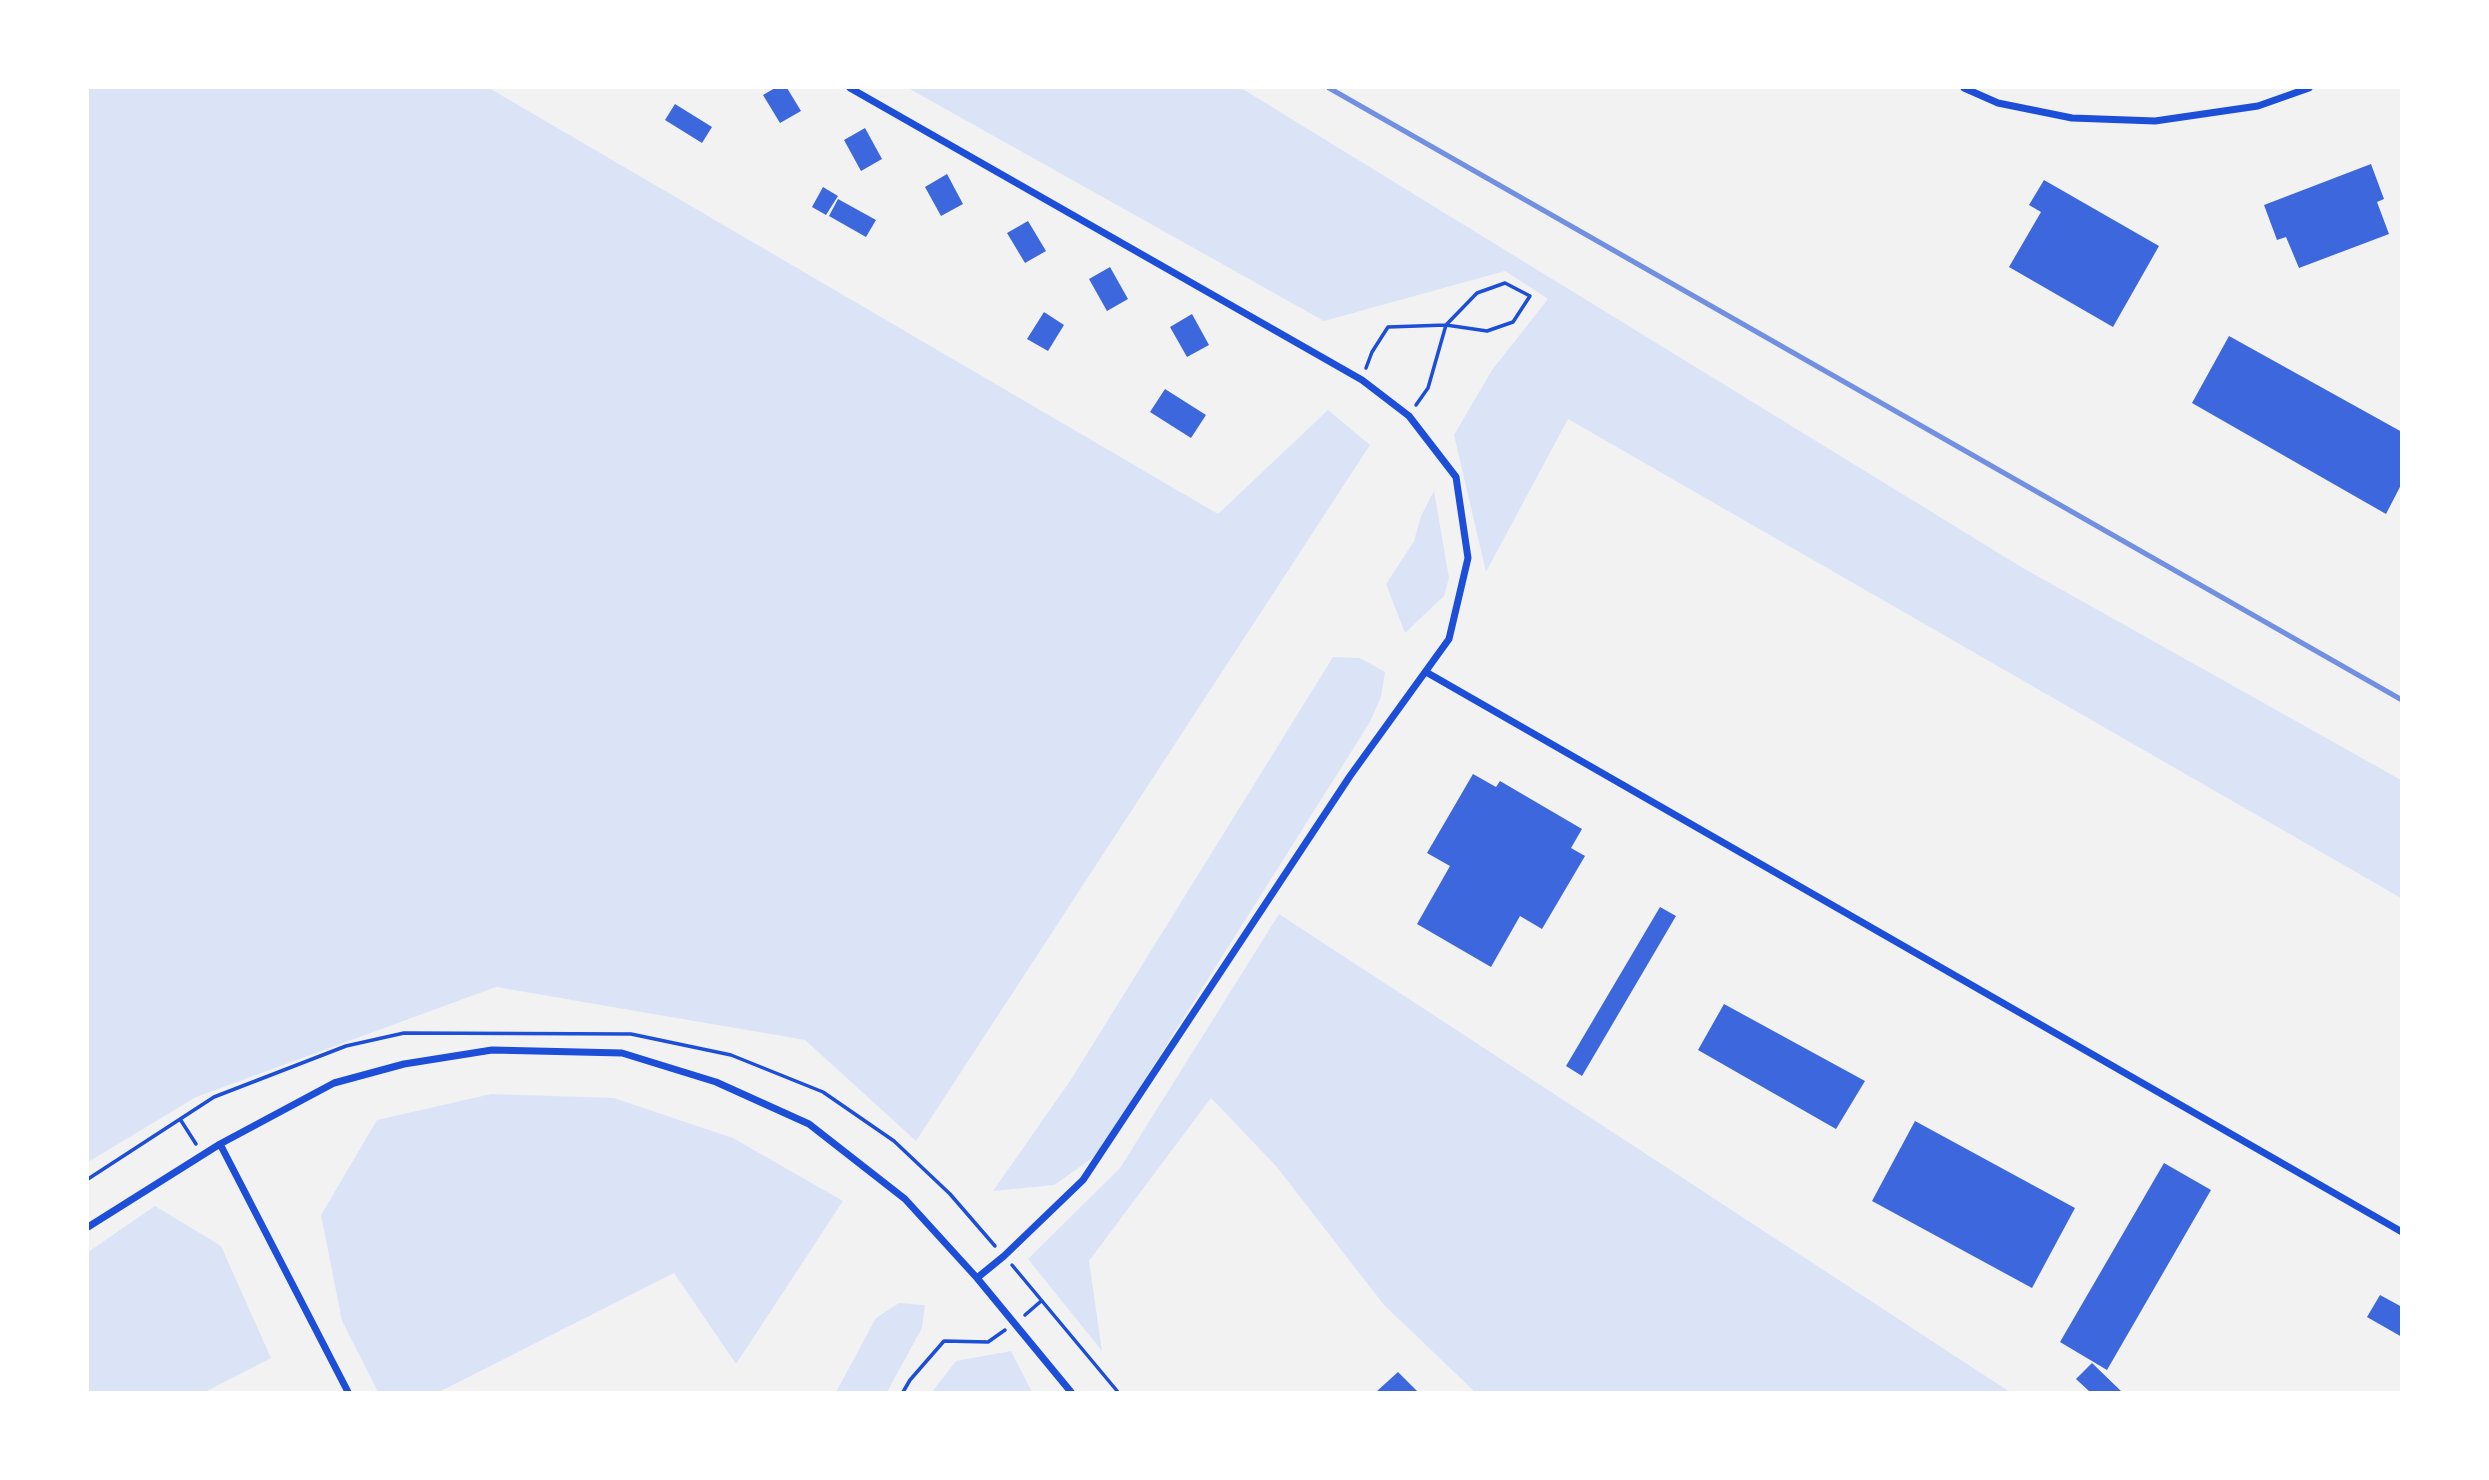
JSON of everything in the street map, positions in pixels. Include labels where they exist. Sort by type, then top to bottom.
[{"type":"street","points":[[850,88],[1362,380],[1409,416],[1456,477],[1468,558],[1448,639],[1342,788],[1083,1180],[1004,1256],[977,1278]]},
{"type":"street","points":[[1964,88],[1998,103],[2072,118],[2155,121],[2258,106],[2309,88]]},
{"type":"street","points":[[1426,671],[2402,1233]]},
{"type":"street","points":[[88,1227],[220,1144],[334,1083],[404,1064],[492,1050],[622,1053],[716,1082],[809,1124],[905,1199],[977,1278],[1071,1392]]},
{"type":"street","points":[[220,1144],[348,1392]]},
{"type":"path","points":[[1362,380],[1372,352],[1388,327],[1446,325],[1487,331],[1513,322],[1530,296],[1506,283],[1477,293],[1446,325],[1428,388],[1409,416]]},
{"type":"path","points":[[88,1179],[214,1097],[334,1050],[404,1033],[631,1034],[732,1055],[823,1092],[894,1141],[950,1194],[1118,1392]]},
{"type":"path","points":[[180,1119],[203,1155]]},
{"type":"path","points":[[903,1392],[944,1341],[988,1342],[1041,1301]]},
{"type":"shaded area","points":[[88,88],[489,88],[1218,514],[1328,410],[1370,445],[916,1141],[805,1040],[496,987],[196,1097],[88,1162]]},
{"type":"shaded area","points":[[908,88],[1241,88],[2023,568],[2401,780],[2401,898],[1568,419],[1486,572],[1454,435],[1492,370],[1548,299],[1505,271],[1324,321]]},
{"type":"shaded area","points":[[1434,491],[1449,578],[1444,596],[1405,633],[1386,584],[1414,541],[1421,516]]},
{"type":"shaded area","points":[[1333,657],[1360,658],[1385,672],[1381,697],[1370,722],[1097,1155],[1054,1185],[993,1191],[1072,1078]]},
{"type":"shaded area","points":[[1279,914],[2010,1392],[1475,1392],[1384,1305],[1276,1166],[1211,1098],[1089,1261],[1102,1351],[1028,1259],[1120,1168]]},
{"type":"shaded area","points":[[491,1094],[614,1098],[733,1138],[843,1201],[736,1364],[674,1273],[439,1392],[378,1392],[342,1321],[321,1215],[377,1120]]},
{"type":"shaded area","points":[[155,1206],[221,1246],[271,1358],[205,1392],[88,1392],[88,1252]]},
{"type":"shaded area","points":[[899,1303],[925,1305],[922,1328],[887,1392],[836,1392],[876,1318]]},
{"type":"shaded area","points":[[1011,1351],[1032,1392],[932,1392],[956,1361]]},
{"type":"building","points":[[775,88],[787,88],[801,111],[780,123],[763,95]]},
{"type":"building","points":[[675,104],[712,127],[702,143],[665,120]]},
{"type":"building","points":[[865,128],[882,159],[861,171],[844,140]]},
{"type":"building","points":[[2371,164],[2384,199],[2377,202],[2389,234],[2299,268],[2286,237],[2277,240],[2264,205]]},
{"type":"building","points":[[947,174],[963,204],[941,216],[925,187]]},
{"type":"building","points":[[2044,180],[2159,246],[2113,327],[2009,267],[2041,212],[2029,205]]},
{"type":"building","points":[[823,187],[838,196],[826,215],[812,207]]},
{"type":"building","points":[[838,199],[876,220],[866,237],[829,216]]},
{"type":"building","points":[[1028,221],[1046,251],[1025,263],[1007,233]]},
{"type":"building","points":[[1110,267],[1128,299],[1107,311],[1089,279]]},
{"type":"building","points":[[1044,312],[1064,325],[1048,351],[1027,339]]},
{"type":"building","points":[[1192,314],[1209,345],[1187,357],[1170,327]]},
{"type":"building","points":[[2229,336],[2402,432],[2402,483],[2386,514],[2192,403]]},
{"type":"building","points":[[1165,389],[1206,415],[1191,438],[1150,412]]},
{"type":"building","points":[[1473,774],[1496,787],[1500,781],[1582,829],[1571,848],[1585,856],[1542,929],[1520,916],[1491,967],[1417,924],[1450,866],[1427,853]]},
{"type":"building","points":[[1660,907],[1676,916],[1582,1076],[1566,1066]]},
{"type":"building","points":[[1724,1004],[1865,1081],[1836,1129],[1698,1050]]},
{"type":"building","points":[[1915,1121],[2075,1208],[2032,1288],[1872,1201]]},
{"type":"building","points":[[2164,1163],[2211,1190],[2107,1370],[2060,1342]]},
{"type":"building","points":[[2380,1295],[2402,1307],[2402,1337],[2367,1317]]},
{"type":"building","points":[[2092,1363],[2122,1392],[2090,1392],[2076,1379]]},
{"type":"building","points":[[1398,1372],[1418,1392],[1376,1392]]},
{"type":"railway","points":[[1329,88],[2402,700]]}]
